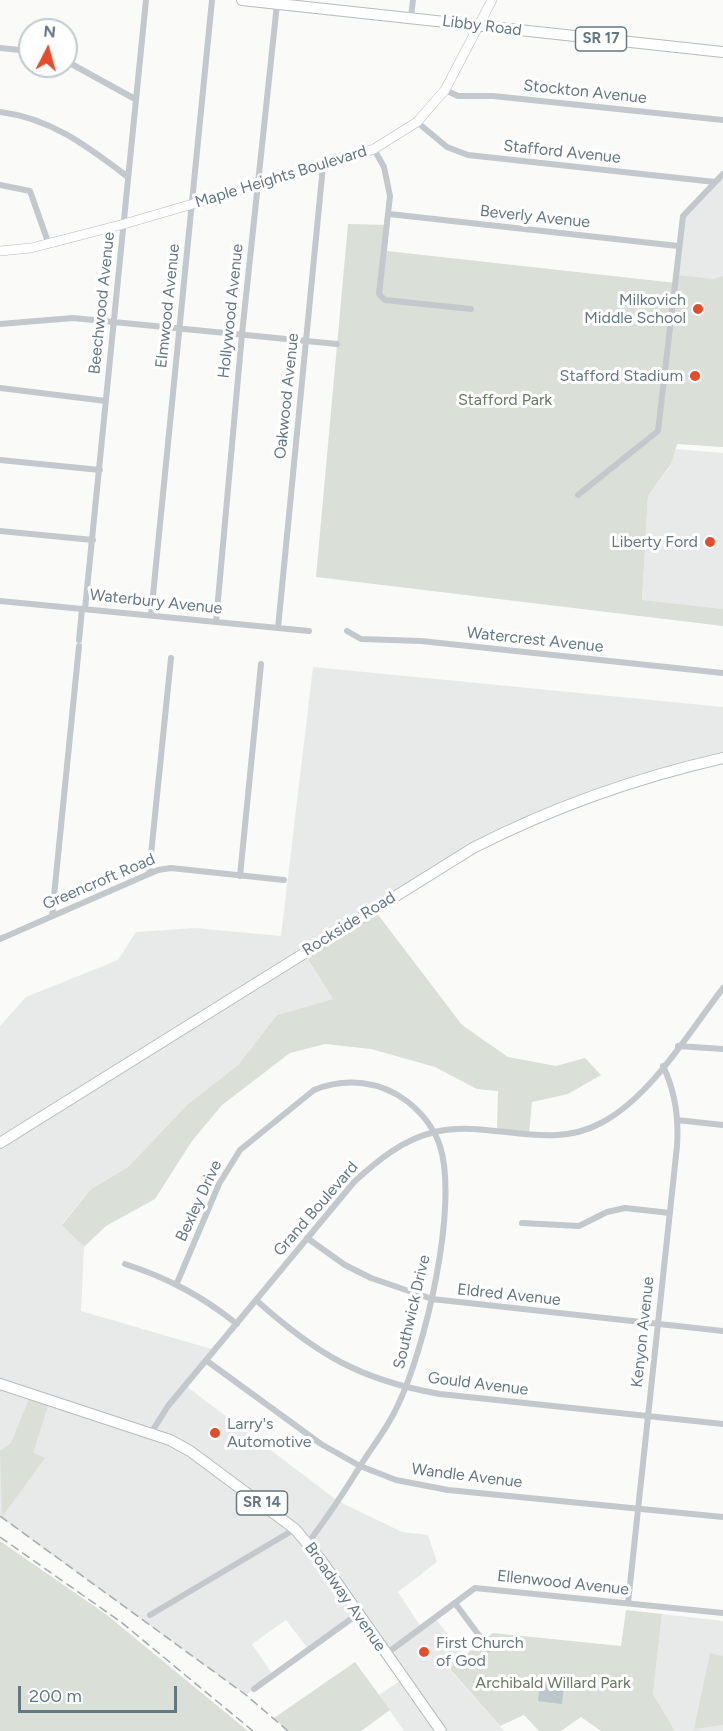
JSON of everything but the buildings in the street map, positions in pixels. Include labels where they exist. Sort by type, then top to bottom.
[{"type":"main road","name":"Libby Road","points":[[242,0],[277,4],[329,4],[478,26],[723,52]]},
{"type":"main road","name":"Rockside Road","points":[[0,1143],[472,848],[541,816],[616,786],[723,758]]},
{"type":"main road","name":"Broadway Avenue","points":[[0,1384],[151,1433],[190,1451],[295,1529],[308,1543],[439,1730]]},
{"type":"street","name":"Beechwood Avenue","points":[[52,916],[79,643],[93,540],[146,0]]},
{"type":"street","name":"Elmwood Avenue","points":[[151,615],[212,0]]},
{"type":"street","points":[[411,17],[413,0]]},
{"type":"street","name":"Maple Heights Boulevard","points":[[0,251],[123,224],[374,149],[417,122],[446,90],[492,0]]},
{"type":"street","name":"Hollywood Avenue","points":[[216,622],[242,334],[277,4]]},
{"type":"street","points":[[0,48],[18,50]]},
{"type":"street","points":[[78,68],[135,99]]},
{"type":"street","name":"Stockton Avenue","points":[[446,90],[459,96],[493,96],[723,120]]},
{"type":"street","points":[[0,112],[16,114],[50,125],[84,144],[128,177]]},
{"type":"street","name":"Stafford Avenue","points":[[417,122],[447,147],[468,155],[715,182]]},
{"type":"street","points":[[374,149],[389,185],[389,214],[379,294],[382,298],[471,309]]},
{"type":"street","name":"Oakwood Avenue","points":[[278,628],[323,166]]},
{"type":"street","points":[[578,495],[658,431],[683,216],[723,174]]},
{"type":"street","points":[[0,185],[30,191],[48,242]]},
{"type":"street","name":"Beverly Avenue","points":[[389,214],[678,246]]},
{"type":"street","points":[[0,324],[73,318],[337,344]]},
{"type":"street","points":[[0,388],[106,401]]},
{"type":"street","points":[[0,460],[100,470]]},
{"type":"street","points":[[0,531],[93,540]]},
{"type":"street","name":"Waterbury Avenue","points":[[0,601],[309,631]]},
{"type":"street","name":"Watercrest Avenue","points":[[347,631],[361,639],[421,641],[723,673]]},
{"type":"street","points":[[149,873],[171,658]]},
{"type":"street","points":[[240,876],[261,664]]},
{"type":"street","name":"Greencroft Road","points":[[0,939],[149,873],[171,868],[284,880]]},
{"type":"street","name":"Grand Boulevard","points":[[151,1433],[168,1406],[354,1182],[372,1165],[393,1150],[434,1132],[485,1130],[550,1136],[584,1131],[602,1123],[628,1104],[663,1066],[723,988]]},
{"type":"street","points":[[678,1046],[723,1049]]},
{"type":"street","name":"Kenyon Avenue","points":[[628,1603],[670,1213],[677,1120],[672,1088],[663,1066]]},
{"type":"street","name":"Bexley Drive","points":[[177,1283],[219,1184],[240,1150],[314,1090],[327,1085],[352,1082],[387,1089],[415,1108],[434,1132]]},
{"type":"street","points":[[677,1120],[723,1125]]},
{"type":"street","name":"Southwick Drive","points":[[308,1543],[396,1409],[416,1363],[432,1299],[444,1214],[443,1157],[434,1132]]},
{"type":"street","points":[[522,1223],[579,1226],[607,1212],[625,1208],[670,1213]]},
{"type":"street","name":"Eldred Avenue","points":[[307,1238],[345,1264],[371,1278],[432,1299],[723,1331]]},
{"type":"street","points":[[125,1264],[177,1283],[210,1303],[237,1324]]},
{"type":"street","name":"Gould Avenue","points":[[256,1300],[293,1334],[321,1353],[352,1370],[406,1388],[723,1424]]},
{"type":"street","name":"Wandle Avenue","points":[[207,1361],[321,1444],[360,1466],[396,1480],[432,1488],[723,1517]]},
{"type":"street","points":[[150,1615],[295,1529]]},
{"type":"street","name":"Ellenwood Avenue","points":[[385,1654],[471,1591],[482,1588],[723,1613]]},
{"type":"street","points":[[455,1603],[489,1649]]},
{"type":"street","points":[[254,1689],[358,1614]]},
{"type":"shaded area","name":"Stafford Stadium","points":[[723,177],[723,447],[659,442],[684,218]]},
{"type":"shaded area","points":[[676,449],[723,453],[723,609],[642,601],[648,496],[671,465],[673,451]]},
{"type":"shaded area","points":[[313,667],[723,707],[723,758],[524,823],[303,953],[333,999],[277,1015],[238,1065],[188,1104],[128,1167],[91,1189],[62,1224],[84,1247],[81,1311],[215,1350],[186,1386],[338,1501],[402,1532],[428,1535],[437,1562],[398,1592],[421,1627],[435,1618],[465,1656],[449,1669],[504,1731],[404,1731],[379,1695],[403,1679],[358,1615],[309,1650],[286,1620],[252,1644],[273,1675],[246,1695],[0,1517],[0,1026],[26,997],[118,960],[136,932],[195,928],[281,936]]},
{"type":"shaded area","points":[[662,1614],[723,1621],[723,1731],[675,1731],[653,1694]]},
{"type":"shaded area","points":[[541,1675],[546,1676],[545,1683],[564,1685],[562,1704],[538,1701]]},
{"type":"green space","name":"Stafford Park","points":[[348,224],[389,225],[387,251],[676,283],[677,275],[714,279],[723,276],[723,447],[677,444],[671,464],[648,496],[642,600],[723,609],[723,626],[316,577]]},
{"type":"green space","points":[[373,908],[462,1025],[508,1057],[556,1066],[585,1058],[601,1075],[568,1094],[532,1102],[529,1135],[497,1131],[498,1091],[477,1089],[435,1067],[371,1049],[325,1044],[290,1053],[222,1105],[192,1141],[155,1199],[106,1226],[84,1247],[62,1225],[91,1189],[128,1167],[188,1104],[238,1065],[277,1015],[333,999],[303,952]]},
{"type":"green space","points":[[31,1394],[50,1400],[33,1453],[45,1458],[2,1517],[0,1451],[11,1443]]},
{"type":"green space","points":[[0,1541],[107,1615],[248,1731],[0,1731]]},
{"type":"green space","name":"Archibald Willard Park","points":[[626,1610],[662,1614],[653,1694],[675,1731],[601,1731],[581,1717],[561,1731],[539,1731],[524,1715],[500,1726],[449,1668],[493,1633],[621,1646]]},
{"type":"green space","points":[[710,1653],[723,1656],[723,1725],[694,1729]]},
{"type":"green space","points":[[355,1662],[390,1710],[361,1731],[288,1731],[274,1718]]},
{"type":"railway","points":[[0,1516],[246,1695],[288,1731]]},
{"type":"railway","points":[[0,1537],[121,1622],[253,1731]]},
{"type":"place","name":"Milkovich Middle School","points":[[698,309]]},
{"type":"place","name":"Stafford Stadium","points":[[695,376]]},
{"type":"place","name":"Liberty Ford","points":[[710,542]]},
{"type":"place","name":"Larry's Automotive","points":[[215,1433]]},
{"type":"place","name":"First Church of God","points":[[424,1652]]}]
